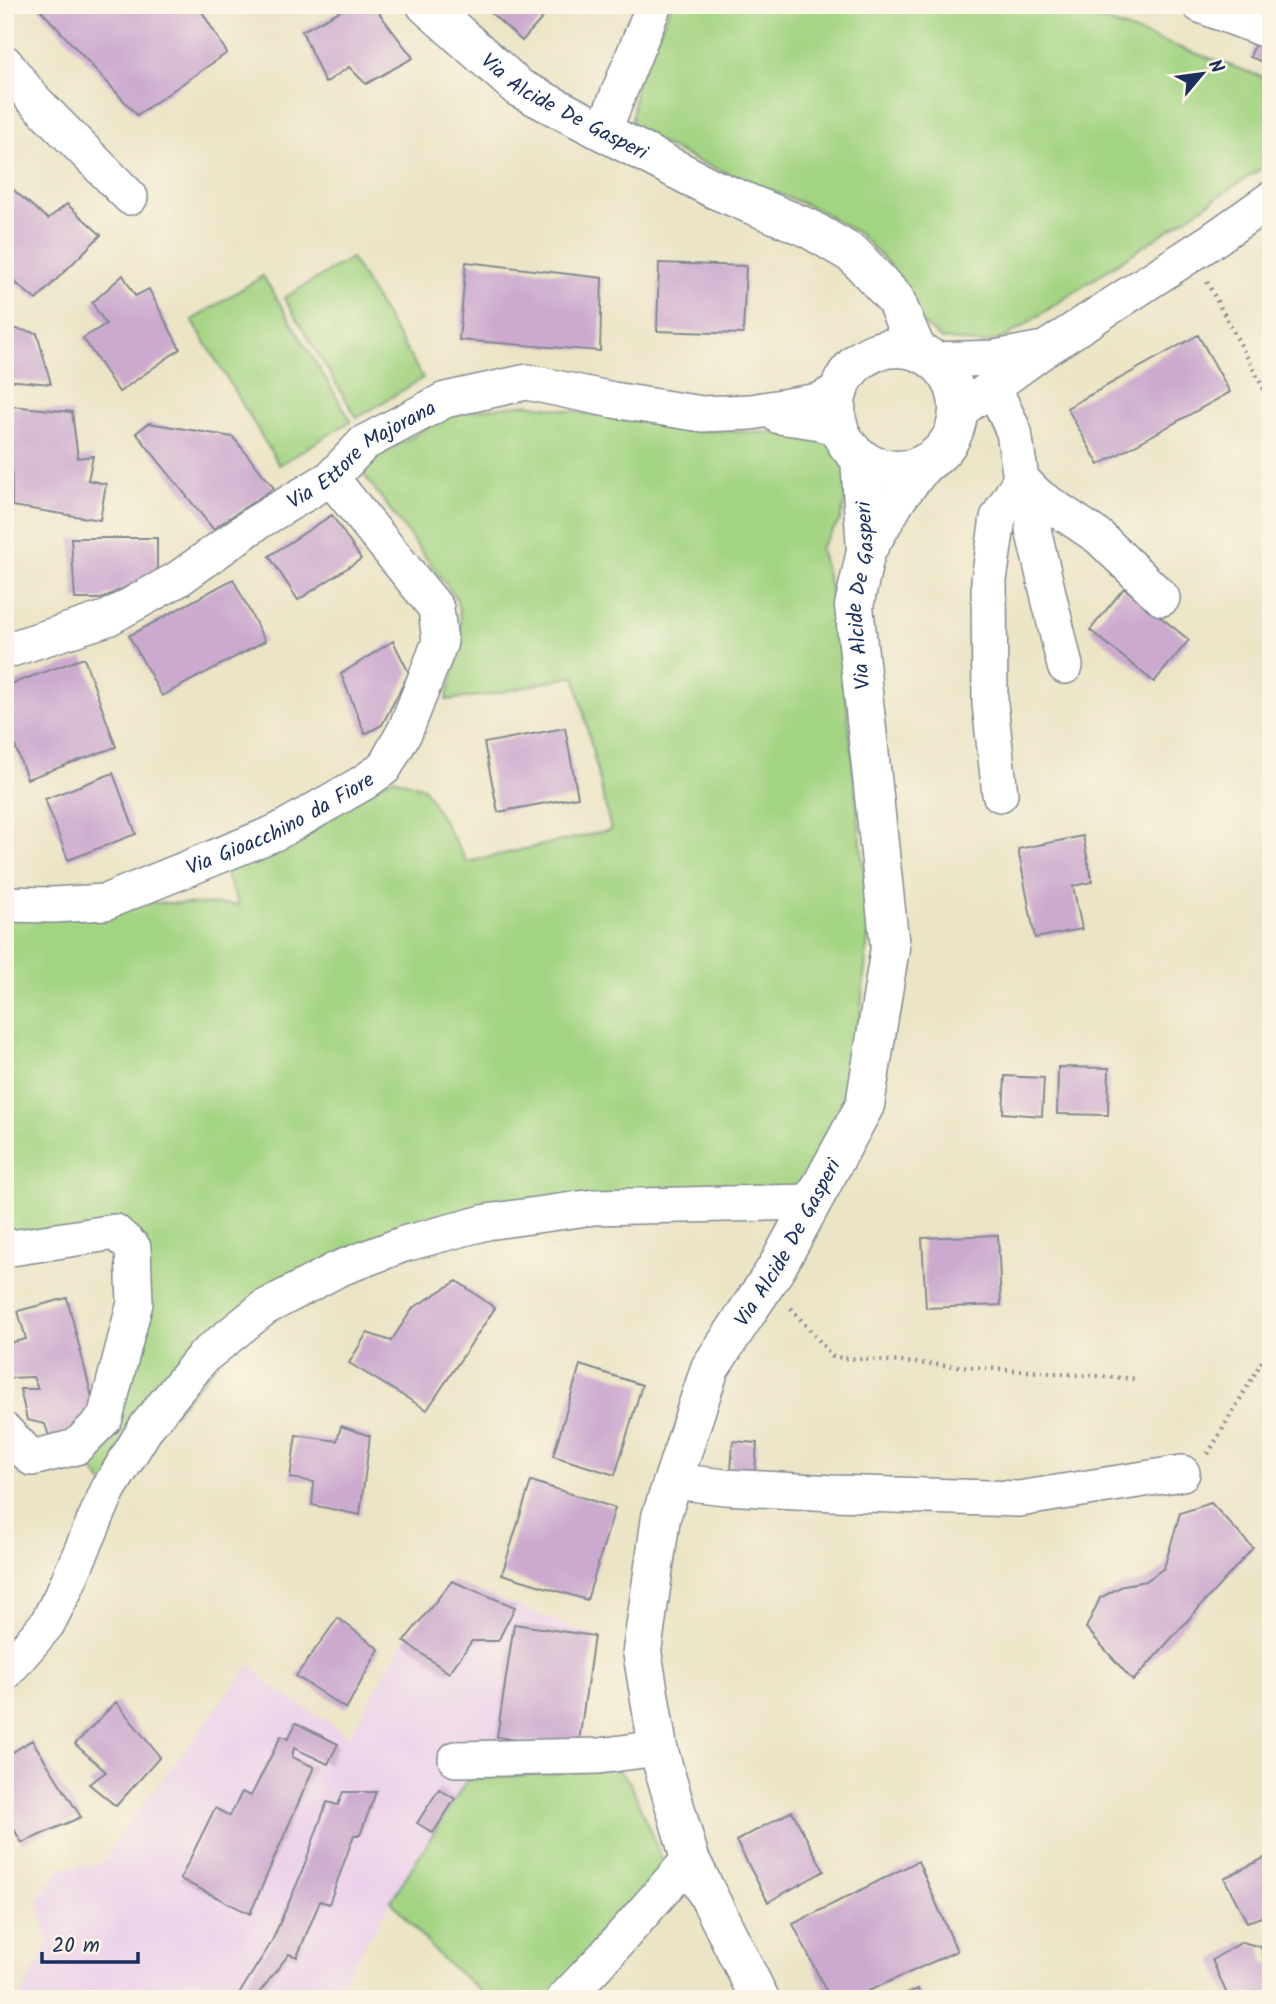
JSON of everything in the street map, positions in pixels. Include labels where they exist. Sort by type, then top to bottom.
[{"type":"main road","name":"Via Alcide De Gasperi","points":[[426,5],[519,88],[714,189],[808,228],[854,255],[873,306],[910,354]]},
{"type":"main road","points":[[866,551],[898,497],[925,463],[942,450],[954,432],[958,412],[956,392],[948,374],[910,354],[862,358],[848,372],[839,390],[836,404],[851,444],[875,465],[909,469],[925,463]]},
{"type":"main road","name":"Via Alcide De Gasperi","points":[[760,1999],[690,1859],[658,1748],[642,1651],[661,1517],[710,1368],[768,1280],[865,1105],[890,948],[854,606],[866,551],[851,444]]},
{"type":"street","points":[[603,132],[654,5]]},
{"type":"street","points":[[1200,5],[1260,28]]},
{"type":"street","points":[[5,63],[32,98],[130,197]]},
{"type":"street","points":[[958,412],[1045,349],[1192,254],[1271,199]]},
{"type":"street","points":[[910,354],[995,358],[1045,349]]},
{"type":"street","name":"Via Ettore Majorana","points":[[5,651],[108,618],[178,579],[256,523],[331,478],[364,443],[445,400],[527,382],[613,400],[702,414],[751,412]]},
{"type":"street","points":[[993,386],[1014,432],[1030,488],[1033,529],[1065,666]]},
{"type":"street","points":[[751,412],[820,401],[839,390]]},
{"type":"street","points":[[751,412],[821,422],[851,444]]},
{"type":"street","name":"Via Gioacchino da Fiore","points":[[5,904],[105,902],[277,832],[384,768],[405,731],[440,642],[436,608],[331,478]]},
{"type":"street","points":[[1030,488],[1099,537],[1162,598]]},
{"type":"street","points":[[1000,794],[990,704],[989,580],[998,518],[1030,488]]},
{"type":"street","points":[[5,1673],[47,1624],[65,1590],[108,1490],[147,1426],[203,1357],[264,1308],[349,1265],[404,1244],[487,1222],[594,1207],[812,1202]]},
{"type":"street","points":[[5,1249],[115,1231],[132,1248],[135,1303],[105,1418],[76,1447],[32,1458],[5,1431]]},
{"type":"street","points":[[673,1481],[806,1492],[1019,1499],[1182,1473]]},
{"type":"street","points":[[456,1759],[599,1756],[658,1748]]},
{"type":"street","points":[[564,1999],[690,1859]]},
{"type":"path","points":[[1192,254],[1265,391],[1271,392]]},
{"type":"path","points":[[768,1280],[833,1357],[1137,1379]]},
{"type":"path","points":[[1182,1473],[1209,1453],[1271,1346]]},
{"type":"shaded area","points":[[452,1581],[594,1636],[579,1772],[455,1799],[331,1999],[19,1999],[48,1943],[38,1900],[62,1867],[103,1864],[120,1834],[250,1665],[270,1685],[349,1736],[404,1641]]},
{"type":"green space","points":[[671,5],[1060,5],[1271,80],[1271,162],[1006,337],[985,344],[941,339],[920,321],[906,286],[859,234],[819,210],[695,160],[631,129],[636,82]]},
{"type":"green space","points":[[351,258],[423,378],[357,418],[284,298]]},
{"type":"green space","points":[[263,276],[351,421],[279,465],[192,320]]},
{"type":"green space","points":[[528,404],[693,430],[826,438],[845,453],[854,475],[839,522],[820,548],[839,624],[869,925],[855,1071],[843,1115],[798,1203],[487,1222],[264,1308],[108,1490],[76,1447],[105,1418],[132,1248],[5,1249],[5,918],[126,902],[239,905],[222,867],[393,778],[424,788],[467,862],[611,830],[575,676],[488,695],[446,700],[460,637],[456,598],[359,468],[452,413]]},
{"type":"green space","points":[[615,1768],[630,1782],[671,1881],[562,1999],[489,1999],[438,1955],[391,1901],[467,1780]]},
{"type":"building","points":[[36,5],[198,5],[227,53],[137,115]]},
{"type":"building","points":[[351,5],[373,5],[413,58],[366,84],[349,67],[325,83],[302,31]]},
{"type":"building","points":[[482,5],[554,5],[522,41]]},
{"type":"building","points":[[1261,29],[1271,32],[1271,65],[1250,57]]},
{"type":"building","points":[[5,183],[48,219],[67,204],[101,235],[36,300],[5,274]]},
{"type":"building","points":[[466,262],[602,278],[600,351],[459,340]]},
{"type":"building","points":[[659,263],[746,266],[743,334],[657,331]]},
{"type":"building","points":[[123,275],[135,296],[149,289],[180,349],[119,392],[83,338],[106,324],[92,303]]},
{"type":"building","points":[[5,327],[37,333],[51,384],[5,380]]},
{"type":"building","points":[[1198,335],[1230,392],[1099,465],[1067,408]]},
{"type":"building","points":[[11,406],[72,412],[78,458],[93,456],[88,480],[106,484],[100,520],[12,506]]},
{"type":"building","points":[[149,423],[233,437],[274,488],[213,529],[136,433]]},
{"type":"building","points":[[332,515],[361,559],[298,600],[269,556]]},
{"type":"building","points":[[71,538],[157,538],[157,572],[101,599],[75,599]]},
{"type":"building","points":[[233,579],[265,641],[162,696],[129,636]]},
{"type":"building","points":[[1124,588],[1189,640],[1154,682],[1090,630]]},
{"type":"building","points":[[393,641],[409,673],[382,725],[365,734],[341,674]]},
{"type":"building","points":[[84,658],[116,747],[27,779],[5,718],[5,686]]},
{"type":"building","points":[[565,728],[578,797],[498,812],[484,743]]},
{"type":"building","points":[[113,773],[136,834],[68,860],[45,799]]},
{"type":"building","points":[[5,814],[13,842],[5,844]]},
{"type":"building","points":[[1083,836],[1092,882],[1073,886],[1082,929],[1035,938],[1018,849]]},
{"type":"building","points":[[1058,1067],[1109,1068],[1108,1115],[1057,1114]]},
{"type":"building","points":[[1005,1076],[1044,1078],[1042,1116],[1003,1113]]},
{"type":"building","points":[[1268,1098],[1271,1098],[1271,1148],[1267,1148]]},
{"type":"building","points":[[998,1235],[1001,1305],[926,1308],[922,1238]]},
{"type":"building","points":[[457,1281],[495,1308],[427,1410],[349,1363],[367,1333],[391,1341],[413,1308]]},
{"type":"building","points":[[67,1298],[96,1413],[51,1442],[45,1424],[27,1420],[20,1389],[38,1389],[33,1377],[9,1378],[5,1344],[26,1339],[18,1311]]},
{"type":"building","points":[[580,1365],[642,1385],[615,1475],[553,1456]]},
{"type":"building","points":[[341,1426],[370,1436],[360,1515],[312,1505],[314,1482],[290,1478],[296,1435],[337,1441]]},
{"type":"building","points":[[733,1441],[757,1443],[755,1473],[731,1471]]},
{"type":"building","points":[[531,1481],[615,1508],[587,1600],[502,1574]]},
{"type":"building","points":[[1211,1503],[1253,1548],[1133,1681],[1086,1628],[1100,1598],[1124,1585],[1146,1581],[1164,1568],[1180,1513]]},
{"type":"building","points":[[452,1581],[515,1607],[498,1641],[472,1641],[449,1673],[404,1641]]},
{"type":"building","points":[[338,1618],[379,1649],[346,1709],[296,1676]]},
{"type":"building","points":[[514,1624],[594,1636],[578,1749],[497,1737]]},
{"type":"building","points":[[116,1702],[160,1757],[116,1806],[89,1784],[106,1772],[75,1744]]},
{"type":"building","points":[[296,1723],[338,1744],[328,1764],[294,1748],[292,1757],[314,1767],[250,1914],[180,1879],[215,1808],[230,1816],[242,1792],[251,1796],[281,1736],[288,1739]]},
{"type":"building","points":[[32,1740],[81,1817],[22,1843],[5,1814],[5,1757]]},
{"type":"building","points":[[439,1789],[455,1799],[433,1833],[417,1823]]},
{"type":"building","points":[[343,1792],[376,1792],[360,1835],[354,1835],[329,1904],[320,1901],[297,1957],[289,1954],[256,1997],[239,1994],[271,1943],[300,1877],[327,1802],[338,1805]]},
{"type":"building","points":[[792,1811],[824,1871],[768,1902],[736,1841]]},
{"type":"building","points":[[1266,1857],[1271,1865],[1271,1923],[1267,1915],[1247,1922],[1224,1878]]},
{"type":"building","points":[[918,1861],[957,1951],[851,1999],[830,1999],[793,1924]]},
{"type":"building","points":[[1242,1942],[1261,1947],[1265,1964],[1271,1962],[1269,1999],[1229,1999],[1212,1960]]},
{"type":"building","points":[[918,1989],[921,1999],[894,1999],[894,1998]]}]
